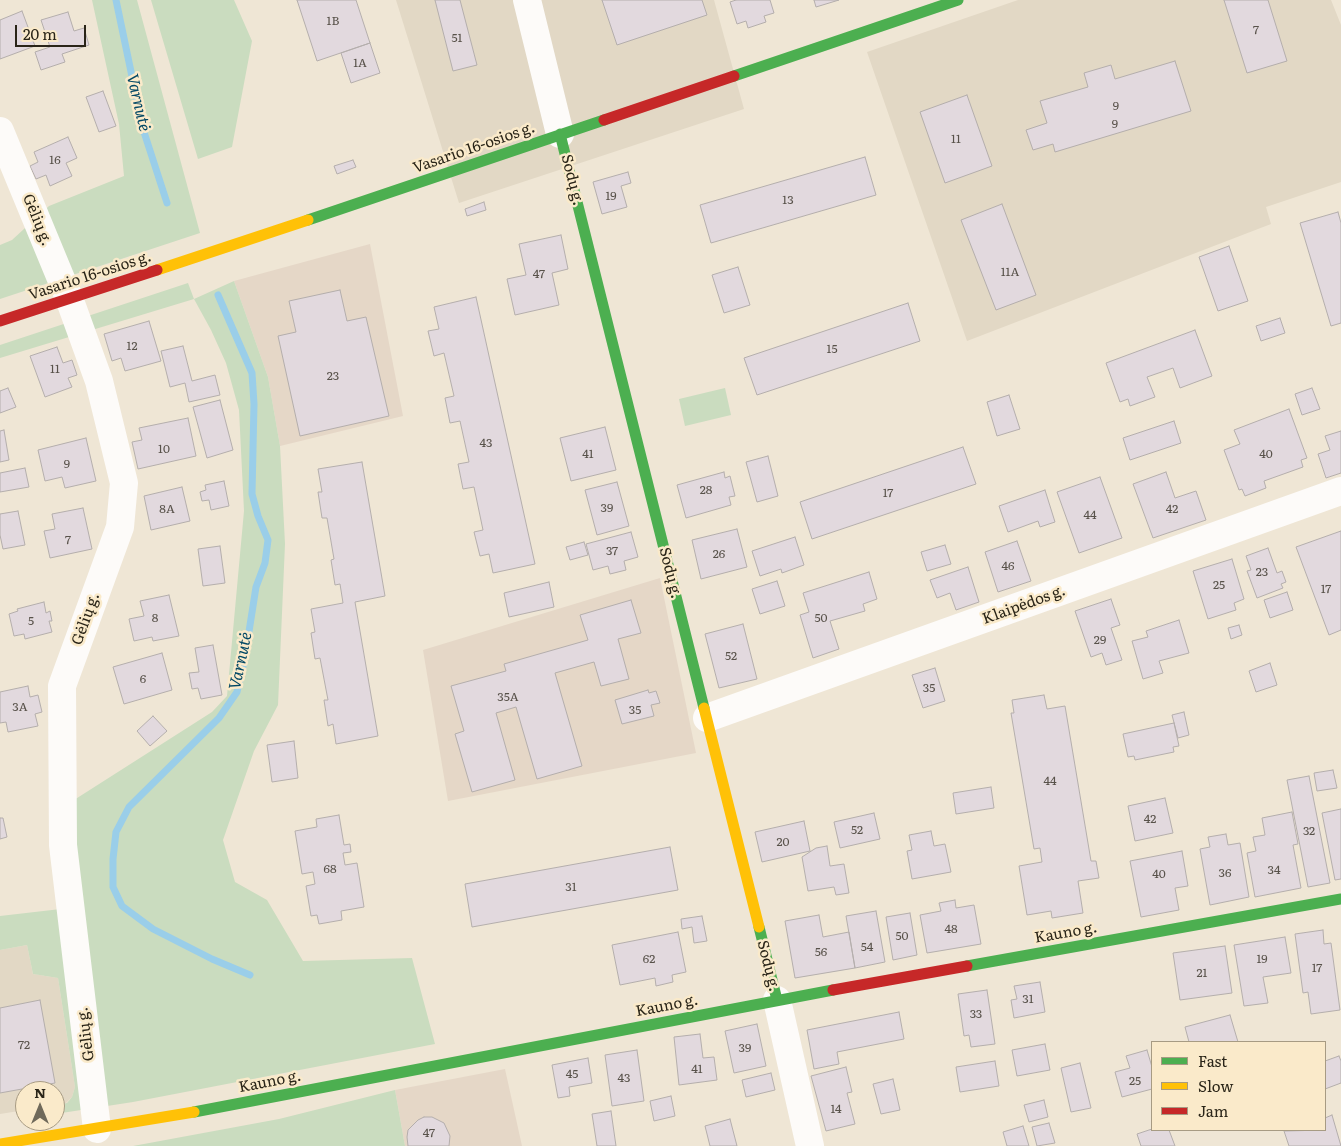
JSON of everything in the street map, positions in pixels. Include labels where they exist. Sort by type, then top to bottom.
[{"type":"main road","name":"Vasario 16-osios g.","points":[[0,322],[220,250],[958,0]]},
{"type":"main road","name":"Sodų g.","points":[[560,134],[777,1000]]},
{"type":"main road","name":"Kauno g.","points":[[0,1144],[202,1110],[777,1000],[1341,899]]},
{"type":"street","name":"Sodų g.","points":[[527,0],[560,134]]},
{"type":"street","name":"Gėlių g.","points":[[0,131],[69,298],[99,381],[124,483],[120,527],[62,686],[63,845],[97,1129]]},
{"type":"street","name":"Klaipėdos g.","points":[[707,718],[1341,491]]},
{"type":"street","name":"Sodų g.","points":[[777,1000],[810,1146]]},
{"type":"shaded area","points":[[396,0],[714,0],[744,109],[459,203]]},
{"type":"shaded area","points":[[1018,0],[1331,0],[1341,25],[1341,182],[1266,207],[1271,224],[967,341],[867,52]]},
{"type":"shaded area","points":[[370,244],[403,416],[280,446],[268,377],[234,281]]},
{"type":"shaded area","points":[[660,578],[696,753],[448,801],[423,650]]},
{"type":"shaded area","points":[[27,945],[33,974],[58,978],[75,1087],[72,1097],[66,1103],[65,1081],[15,1081],[15,1112],[0,1114],[0,950]]},
{"type":"shaded area","points":[[505,1069],[522,1146],[405,1146],[395,1090]]},
{"type":"green space","points":[[92,0],[137,0],[200,233],[0,299],[0,245],[12,240],[49,206],[124,176],[119,124]]},
{"type":"green space","points":[[151,0],[234,0],[252,41],[232,147],[198,159]]},
{"type":"green space","points":[[234,281],[268,377],[280,446],[285,544],[278,705],[254,751],[223,840],[235,882],[267,900],[303,961],[412,958],[435,1044],[133,1102],[65,1112],[65,1103],[72,1097],[75,1087],[58,978],[33,974],[27,945],[0,950],[0,916],[78,907],[74,800],[212,712],[227,696],[244,511],[239,410],[226,363],[194,299]]},
{"type":"green space","points":[[188,283],[194,299],[0,358],[0,345]]},
{"type":"green space","points":[[725,388],[731,415],[685,426],[679,399]]},
{"type":"green space","points":[[395,1090],[405,1146],[133,1146],[279,1119]]},
{"type":"building","points":[[297,0],[356,0],[370,43],[317,61]]},
{"type":"building","points":[[435,0],[460,0],[477,65],[453,71]]},
{"type":"building","points":[[602,0],[702,0],[707,15],[617,45]]},
{"type":"building","points":[[736,0],[770,0],[774,13],[764,16],[766,22],[748,28],[746,21],[737,24],[730,2]]},
{"type":"building","points":[[814,0],[839,0],[816,7]]},
{"type":"building","points":[[1224,0],[1268,0],[1287,61],[1247,73]]},
{"type":"building","points":[[22,11],[35,46],[0,59],[0,20]]},
{"type":"building","points":[[68,12],[74,31],[84,28],[89,45],[62,54],[65,62],[41,70],[35,52],[50,47],[41,20]]},
{"type":"building","points":[[370,43],[380,73],[351,83],[341,53]]},
{"type":"building","points":[[1175,61],[1191,111],[1055,152],[1053,144],[1033,150],[1026,130],[1047,123],[1040,101],[1088,87],[1084,73],[1111,65],[1115,79]]},
{"type":"building","points":[[103,91],[116,126],[99,132],[86,97]]},
{"type":"building","points":[[967,95],[992,166],[945,183],[920,112]]},
{"type":"building","points":[[68,137],[77,158],[66,163],[72,176],[50,186],[46,175],[36,179],[30,166],[38,162],[34,152]]},
{"type":"building","points":[[865,157],[876,195],[711,243],[700,205]]},
{"type":"building","points":[[353,160],[356,167],[337,174],[334,166]]},
{"type":"building","points":[[628,172],[631,183],[621,186],[627,207],[602,214],[593,182]]},
{"type":"building","points":[[484,202],[486,210],[467,216],[465,209]]},
{"type":"building","points":[[1002,204],[1036,295],[996,310],[961,220]]},
{"type":"building","points":[[1338,212],[1341,223],[1341,323],[1331,326],[1300,223]]},
{"type":"building","points":[[561,235],[568,269],[552,273],[559,305],[515,315],[507,279],[526,275],[519,244]]},
{"type":"building","points":[[1229,246],[1248,301],[1218,311],[1199,257]]},
{"type":"building","points":[[738,267],[750,305],[724,313],[712,275]]},
{"type":"building","points":[[340,290],[347,321],[366,317],[389,416],[300,436],[278,336],[296,332],[289,301]]},
{"type":"building","points":[[476,297],[535,564],[493,573],[489,554],[480,556],[474,532],[483,530],[474,487],[463,489],[458,464],[469,462],[460,421],[450,423],[445,398],[454,396],[444,353],[434,356],[428,331],[439,329],[434,307]]},
{"type":"building","points":[[908,303],[920,341],[757,395],[744,358]]},
{"type":"building","points":[[1280,318],[1285,333],[1261,341],[1256,326]]},
{"type":"building","points":[[149,321],[161,361],[125,371],[121,358],[112,361],[104,334]]},
{"type":"building","points":[[1195,330],[1212,376],[1180,388],[1173,368],[1147,377],[1155,397],[1130,406],[1128,399],[1120,402],[1106,363]]},
{"type":"building","points":[[183,346],[192,381],[215,375],[220,395],[189,402],[185,383],[170,387],[161,351]]},
{"type":"building","points":[[57,347],[63,363],[72,360],[77,375],[68,378],[72,387],[45,397],[30,356]]},
{"type":"building","points":[[8,388],[16,407],[0,413],[0,391]]},
{"type":"building","points":[[1312,388],[1320,409],[1302,415],[1295,394]]},
{"type":"building","points":[[1009,395],[1020,429],[997,436],[987,402]]},
{"type":"building","points":[[220,400],[233,450],[207,458],[193,407]]},
{"type":"building","points":[[1289,409],[1307,458],[1301,460],[1303,467],[1264,481],[1266,488],[1245,496],[1242,489],[1239,490],[1224,450],[1240,444],[1234,430]]},
{"type":"building","points":[[188,418],[196,456],[138,469],[132,442],[142,440],[139,428]]},
{"type":"building","points":[[1174,421],[1181,443],[1130,460],[1123,438]]},
{"type":"building","points":[[605,427],[616,470],[571,481],[560,438]]},
{"type":"building","points":[[4,430],[9,460],[0,462],[0,431]]},
{"type":"building","points":[[1341,431],[1341,473],[1326,478],[1318,454],[1330,450],[1325,436]]},
{"type":"building","points":[[86,438],[96,481],[65,488],[62,477],[45,481],[38,450]]},
{"type":"building","points":[[963,447],[976,484],[812,539],[800,502]]},
{"type":"building","points":[[768,456],[778,496],[757,502],[746,462]]},
{"type":"building","points":[[362,462],[385,596],[355,602],[378,736],[336,744],[333,724],[328,726],[324,700],[328,700],[320,658],[315,659],[311,633],[315,632],[311,609],[343,603],[340,584],[335,585],[331,560],[334,559],[327,518],[322,518],[318,492],[322,492],[318,469]]},
{"type":"building","points":[[25,468],[29,487],[0,492],[0,473]]},
{"type":"building","points":[[724,472],[725,478],[730,476],[735,496],[729,497],[731,505],[686,518],[677,485]]},
{"type":"building","points":[[1166,472],[1175,498],[1196,491],[1206,520],[1153,538],[1133,484]]},
{"type":"building","points":[[1100,477],[1122,538],[1079,553],[1057,492]]},
{"type":"building","points":[[224,481],[229,506],[211,510],[209,500],[202,501],[200,492],[206,490],[205,485]]},
{"type":"building","points":[[617,482],[629,526],[597,535],[585,490]]},
{"type":"building","points":[[182,487],[190,521],[151,530],[144,496]]},
{"type":"building","points":[[1045,490],[1055,522],[1040,527],[1038,521],[1008,532],[999,506]]},
{"type":"building","points":[[83,508],[92,549],[50,558],[44,531],[55,529],[52,514]]},
{"type":"building","points":[[18,511],[25,545],[3,549],[0,535],[0,514]]},
{"type":"building","points":[[737,529],[747,567],[701,579],[692,540]]},
{"type":"building","points":[[1341,531],[1341,630],[1329,635],[1296,547]]},
{"type":"building","points":[[631,532],[638,557],[624,561],[626,570],[610,574],[608,566],[593,570],[586,544]]},
{"type":"building","points":[[795,537],[804,565],[782,573],[781,569],[760,576],[752,551]]},
{"type":"building","points":[[1017,541],[1031,581],[998,592],[985,552]]},
{"type":"building","points":[[584,542],[588,555],[570,560],[566,547]]},
{"type":"building","points":[[945,545],[951,564],[927,571],[921,552]]},
{"type":"building","points":[[220,546],[225,583],[203,586],[198,549]]},
{"type":"building","points":[[1268,548],[1277,573],[1282,571],[1286,582],[1281,584],[1283,588],[1257,598],[1247,571],[1251,570],[1246,556]]},
{"type":"building","points":[[1232,559],[1244,599],[1234,603],[1236,610],[1208,619],[1193,571]]},
{"type":"building","points":[[968,567],[979,602],[956,610],[950,593],[937,598],[930,580]]},
{"type":"building","points":[[869,572],[877,599],[863,604],[865,611],[830,621],[839,649],[813,658],[800,615],[809,612],[803,593]]},
{"type":"building","points":[[777,581],[785,606],[760,614],[752,589]]},
{"type":"building","points":[[549,582],[554,607],[509,617],[504,593]]},
{"type":"building","points":[[1287,592],[1293,610],[1270,618],[1264,600]]},
{"type":"building","points":[[169,595],[179,636],[153,641],[152,637],[134,641],[129,619],[144,616],[140,601]]},
{"type":"building","points":[[1111,599],[1120,625],[1111,628],[1122,660],[1106,665],[1102,653],[1091,657],[1075,611]]},
{"type":"building","points":[[631,600],[641,633],[618,639],[629,679],[601,686],[594,662],[555,673],[582,766],[537,779],[516,707],[496,713],[515,780],[472,792],[455,734],[464,731],[451,686],[506,671],[504,664],[588,640],[580,615]]},
{"type":"building","points":[[44,602],[46,613],[50,611],[52,621],[49,621],[52,632],[25,639],[24,634],[14,636],[9,614],[18,611],[17,609]]},
{"type":"building","points":[[1179,620],[1189,653],[1159,661],[1163,673],[1143,679],[1132,641],[1148,637],[1146,631]]},
{"type":"building","points":[[743,624],[757,679],[719,688],[705,634]]},
{"type":"building","points":[[1239,625],[1242,635],[1231,639],[1228,628]]},
{"type":"building","points":[[213,645],[222,695],[201,699],[198,688],[192,689],[189,673],[199,672],[195,648]]},
{"type":"building","points":[[162,653],[172,690],[124,704],[113,667]]},
{"type":"building","points":[[1270,663],[1277,685],[1256,692],[1249,671]]},
{"type":"building","points":[[935,668],[945,701],[923,708],[912,675]]},
{"type":"building","points":[[28,686],[30,697],[38,695],[42,712],[35,714],[38,726],[8,732],[6,722],[0,723],[0,692]]},
{"type":"building","points":[[648,690],[649,693],[656,691],[660,703],[651,705],[654,716],[622,724],[615,700]]},
{"type":"building","points":[[1044,695],[1047,709],[1065,706],[1091,861],[1096,861],[1099,878],[1078,881],[1083,913],[1052,918],[1051,911],[1027,915],[1019,866],[1042,862],[1040,848],[1034,849],[1011,713],[1014,713],[1012,700]]},
{"type":"building","points":[[1184,712],[1189,735],[1178,738],[1172,715]]},
{"type":"building","points":[[153,716],[167,731],[150,746],[137,731]]},
{"type":"building","points":[[1174,723],[1179,746],[1173,747],[1174,752],[1135,760],[1134,756],[1128,757],[1123,734]]},
{"type":"building","points":[[294,741],[298,778],[272,782],[267,745]]},
{"type":"building","points":[[1333,770],[1337,788],[1317,791],[1314,773]]},
{"type":"building","points":[[1309,776],[1330,883],[1308,887],[1287,780]]},
{"type":"building","points":[[991,787],[994,808],[956,814],[953,793]]},
{"type":"building","points":[[1165,798],[1173,833],[1135,841],[1128,806]]},
{"type":"building","points":[[1341,809],[1341,879],[1335,880],[1322,813]]},
{"type":"building","points":[[1292,812],[1298,844],[1293,845],[1301,888],[1255,897],[1247,853],[1256,851],[1253,837],[1265,835],[1262,818]]},
{"type":"building","points":[[874,813],[880,839],[840,848],[834,822]]},
{"type":"building","points":[[339,815],[344,845],[350,844],[351,852],[343,853],[345,865],[357,863],[364,907],[341,911],[342,920],[319,924],[317,915],[311,916],[306,886],[315,884],[313,872],[302,874],[295,831],[317,827],[316,819]]},
{"type":"building","points":[[0,818],[3,818],[7,837],[0,839]]},
{"type":"building","points":[[804,821],[810,851],[762,862],[755,832]]},
{"type":"building","points":[[931,831],[934,846],[945,844],[951,872],[912,879],[907,851],[912,850],[909,835]]},
{"type":"building","points":[[1226,834],[1228,845],[1240,843],[1249,897],[1210,905],[1200,849],[1210,847],[1208,837]]},
{"type":"building","points":[[827,846],[830,866],[844,864],[849,893],[836,895],[834,887],[808,891],[802,857],[816,848]]},
{"type":"building","points":[[670,847],[678,890],[472,927],[465,884]]},
{"type":"building","points":[[1182,851],[1188,886],[1175,888],[1179,910],[1141,917],[1130,861]]},
{"type":"building","points":[[955,900],[956,908],[974,905],[981,944],[927,953],[920,915],[941,911],[939,903]]},
{"type":"building","points":[[876,911],[885,962],[855,968],[846,916]]},
{"type":"building","points":[[910,913],[917,955],[893,960],[886,917]]},
{"type":"building","points":[[819,915],[823,937],[849,932],[855,968],[795,978],[785,921]]},
{"type":"building","points":[[702,916],[707,941],[694,943],[692,927],[682,929],[681,919]]},
{"type":"building","points":[[1323,930],[1324,944],[1331,943],[1340,1010],[1311,1014],[1308,992],[1303,993],[1295,934]]},
{"type":"building","points":[[678,932],[686,972],[672,975],[673,982],[656,986],[655,978],[620,985],[612,945]]},
{"type":"building","points":[[1285,937],[1291,973],[1263,977],[1268,1003],[1244,1006],[1234,945]]},
{"type":"building","points":[[1225,946],[1232,993],[1180,1000],[1173,953]]},
{"type":"building","points":[[1040,982],[1045,1012],[1014,1018],[1011,1000],[1017,999],[1014,986]]},
{"type":"building","points":[[987,990],[995,1044],[971,1047],[969,1035],[964,1036],[958,994]]},
{"type":"building","points":[[40,1000],[55,1081],[15,1081],[15,1090],[0,1093],[0,1008]]},
{"type":"building","points":[[899,1012],[904,1039],[837,1052],[839,1064],[814,1069],[807,1030]]},
{"type":"building","points":[[1230,1015],[1238,1041],[1189,1041],[1185,1027]]},
{"type":"building","points":[[757,1024],[766,1066],[734,1073],[725,1031]]},
{"type":"building","points":[[700,1034],[703,1058],[714,1057],[717,1080],[679,1085],[674,1037]]},
{"type":"building","points":[[1045,1044],[1050,1070],[1017,1076],[1012,1050]]},
{"type":"building","points":[[637,1050],[644,1101],[612,1106],[605,1055]]},
{"type":"building","points":[[1147,1050],[1151,1064],[1151,1089],[1122,1097],[1115,1072],[1130,1068],[1126,1056]]},
{"type":"building","points":[[1339,1056],[1341,1061],[1341,1083],[1326,1089],[1326,1061]]},
{"type":"building","points":[[588,1058],[592,1083],[569,1087],[570,1096],[558,1098],[552,1065]]},
{"type":"building","points":[[995,1061],[999,1086],[960,1092],[956,1067]]},
{"type":"building","points":[[1080,1063],[1091,1108],[1071,1112],[1061,1068]]},
{"type":"building","points":[[846,1067],[852,1092],[847,1093],[855,1124],[826,1131],[811,1076]]},
{"type":"building","points":[[771,1073],[775,1090],[746,1097],[742,1080]]},
{"type":"building","points":[[893,1079],[900,1110],[881,1114],[873,1084]]},
{"type":"building","points":[[671,1096],[675,1116],[654,1121],[650,1101]]},
{"type":"building","points":[[1044,1100],[1048,1117],[1029,1122],[1024,1105]]},
{"type":"building","points":[[611,1111],[616,1146],[597,1146],[592,1114]]},
{"type":"building","points":[[1332,1115],[1341,1146],[1289,1146],[1284,1131],[1326,1131],[1326,1118]]},
{"type":"building","points":[[424,1117],[432,1117],[444,1123],[450,1136],[449,1146],[408,1146],[408,1130]]},
{"type":"building","points":[[730,1119],[737,1146],[710,1146],[705,1126]]},
{"type":"building","points":[[1049,1123],[1055,1143],[1037,1146],[1032,1127]]},
{"type":"building","points":[[1023,1126],[1029,1146],[1007,1146],[1003,1132]]},
{"type":"building","points":[[1151,1129],[1151,1131],[1169,1131],[1175,1146],[1141,1146],[1137,1134]]},
{"type":"waterway","name":"Varnutė","points":[[116,0],[143,129],[167,203]]},
{"type":"waterway","name":"Varnutė","points":[[218,295],[252,373],[254,404],[252,494],[258,516],[268,540],[265,563],[256,587],[245,657],[237,692],[219,718],[129,807],[116,832],[113,859],[113,887],[122,906],[153,929],[212,959],[250,975]]},
{"type":"traffic: fast","points":[[734,76],[958,0]]},
{"type":"traffic: fast","points":[[308,220],[604,120]]},
{"type":"traffic: fast","points":[[560,134],[704,708]]},
{"type":"traffic: fast","points":[[967,966],[1341,899]]},
{"type":"traffic: fast","points":[[759,927],[777,1000]]},
{"type":"traffic: fast","points":[[194,1112],[833,990]]},
{"type":"traffic: slow","points":[[157,270],[308,220]]},
{"type":"traffic: slow","points":[[704,708],[759,927]]},
{"type":"traffic: slow","points":[[0,1144],[194,1112]]},
{"type":"traffic: jam","points":[[604,120],[734,76]]},
{"type":"traffic: jam","points":[[0,321],[157,270]]},
{"type":"traffic: jam","points":[[833,990],[967,966]]}]
